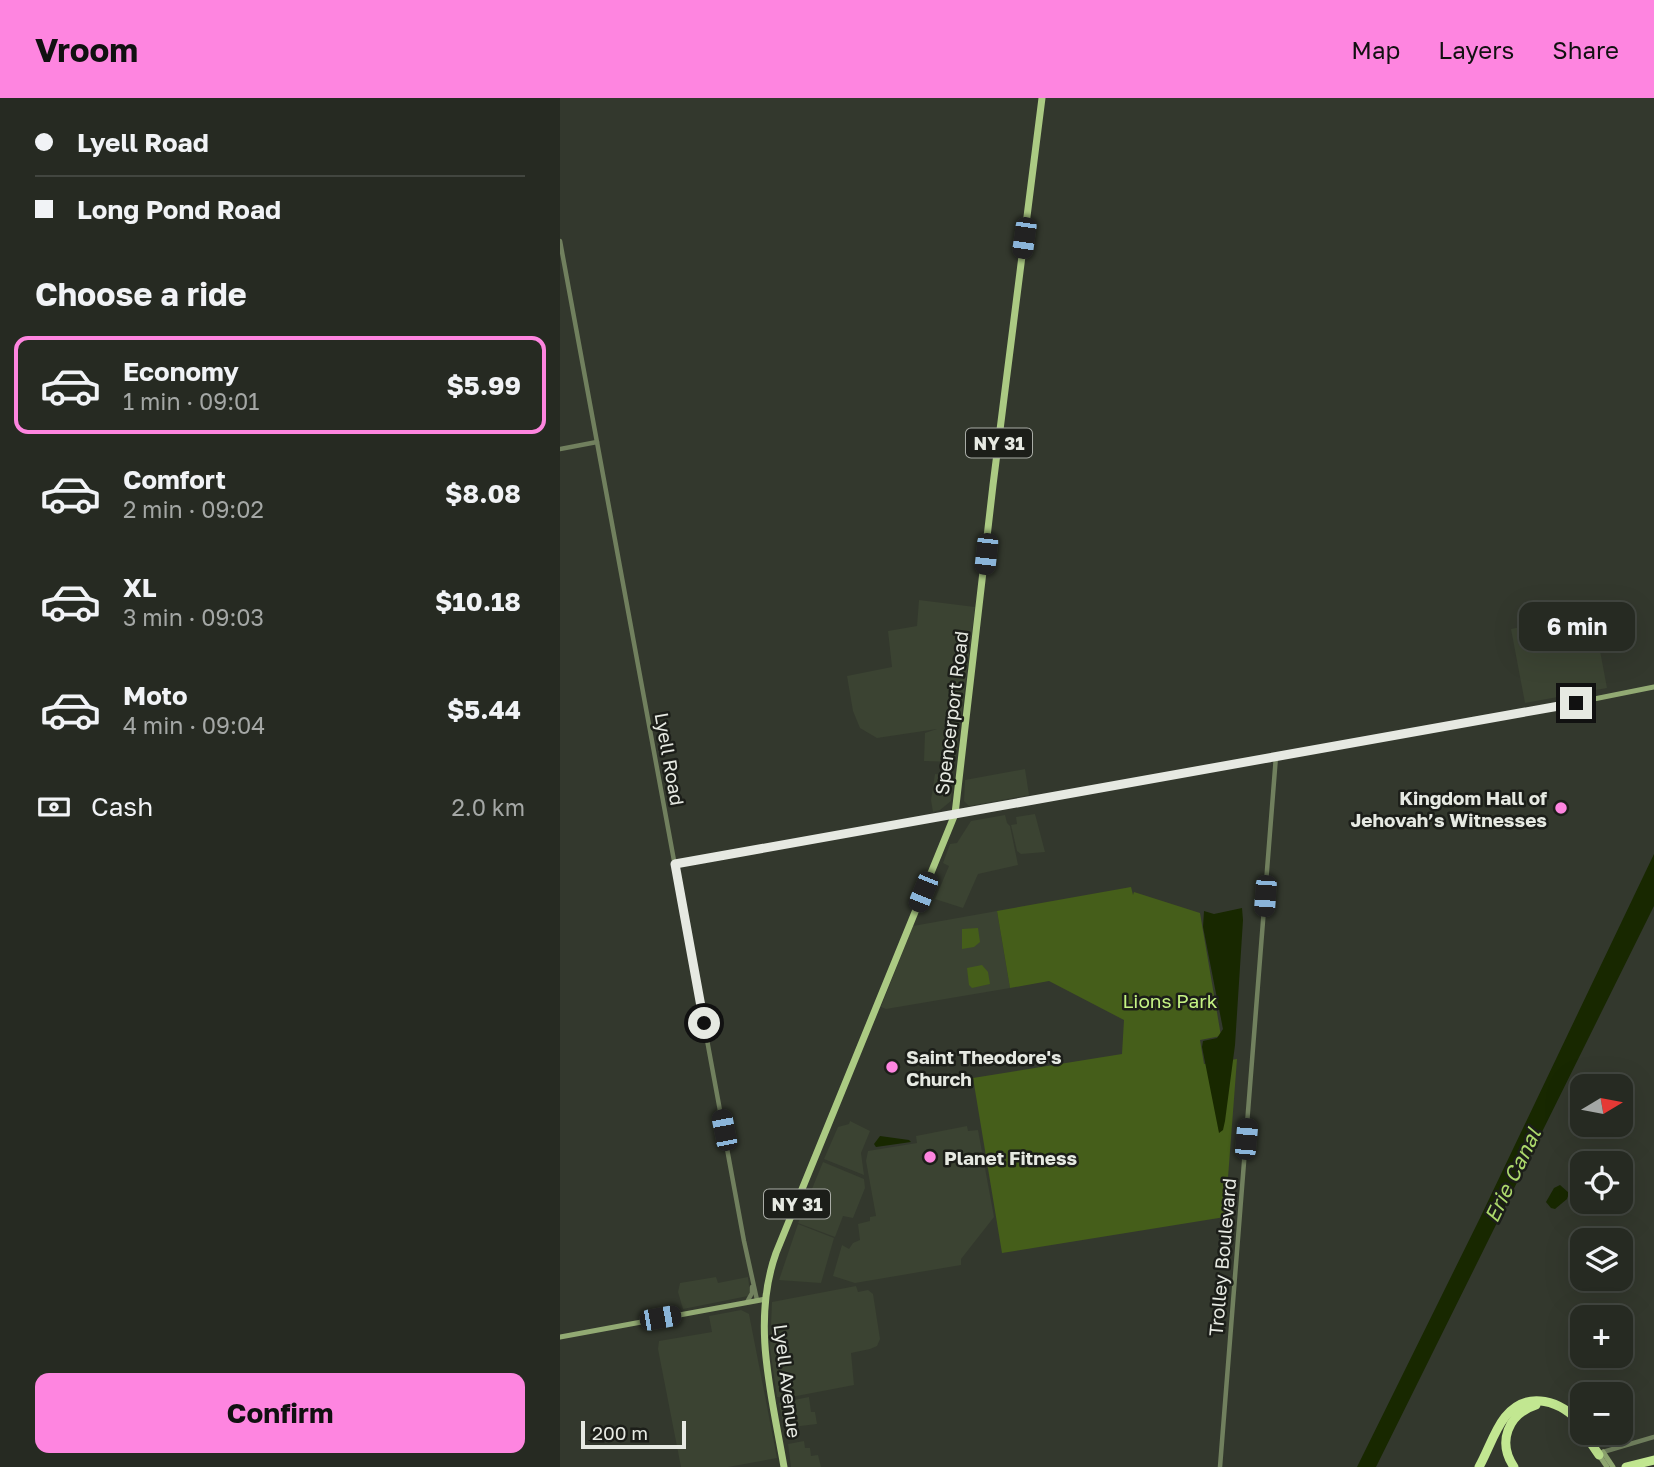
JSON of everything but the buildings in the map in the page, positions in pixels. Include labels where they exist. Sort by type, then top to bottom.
[{"type":"highway","points":[[1479,1467],[1503,1420],[1511,1411],[1523,1404],[1539,1400],[1554,1402],[1570,1411]]},
{"type":"highway","points":[[1514,1467],[1506,1452],[1506,1434],[1512,1421],[1525,1409],[1541,1405],[1555,1407],[1570,1416]]},
{"type":"highway","points":[[1595,1445],[1601,1453]]},
{"type":"highway","points":[[1626,1467],[1654,1460]]},
{"type":"main road","name":"Spencerport Road","points":[[762,1300],[776,1253],[955,814],[1042,98]]},
{"type":"main road","points":[[955,814],[1524,713],[1654,687]]},
{"type":"main road","points":[[560,1337],[762,1300]]},
{"type":"main road","name":"Lyell Avenue","points":[[762,1300],[765,1349],[784,1467]]},
{"type":"main road","points":[[1601,1453],[1607,1467]]},
{"type":"main road","points":[[1601,1453],[1613,1467]]},
{"type":"street","name":"Lyell Road","points":[[560,241],[752,1282],[752,1293],[747,1302]]},
{"type":"street","points":[[560,449],[597,442]]},
{"type":"street","name":"Trolley Boulevard","points":[[1220,1467],[1276,756]]},
{"type":"street","points":[[675,864],[955,814]]},
{"type":"street","name":"Lyell Road","points":[[752,1282],[762,1300]]},
{"type":"street","points":[[1601,1453],[1654,1437]]},
{"type":"shaded area","points":[[919,600],[975,607],[960,727],[941,728],[959,731],[955,762],[924,761],[925,733],[937,729],[877,738],[860,728],[853,711],[847,676],[892,667],[888,631],[917,626]]},
{"type":"shaded area","points":[[1593,613],[1607,688],[1525,703],[1511,629]]},
{"type":"shaded area","points":[[1025,769],[1029,795],[969,806],[964,801],[965,780]]},
{"type":"shaded area","points":[[935,774],[953,776],[951,801],[933,812],[931,800]]},
{"type":"shaded area","points":[[1035,814],[1045,852],[1021,854],[1017,851],[1011,825],[1017,824],[1016,817]]},
{"type":"shaded area","points":[[1005,815],[1018,865],[978,874],[963,908],[935,899],[949,866],[943,863],[950,844],[957,843],[971,821]]},
{"type":"shaded area","points":[[997,911],[1010,988],[886,1009],[881,1007],[913,926]]},
{"type":"shaded area","points":[[850,1121],[870,1131],[861,1153],[864,1175],[824,1159],[838,1127],[849,1124]]},
{"type":"shaded area","points":[[967,1126],[968,1131],[978,1130],[994,1217],[961,1259],[961,1265],[855,1283],[833,1276],[842,1245],[849,1249],[853,1243],[860,1240],[858,1224],[870,1221],[870,1217],[876,1216],[866,1161],[868,1151],[917,1143],[916,1136]]},
{"type":"shaded area","points":[[823,1162],[864,1179],[865,1188],[853,1218],[843,1216],[835,1237],[798,1223]]},
{"type":"shaded area","points":[[798,1224],[834,1238],[821,1283],[779,1280]]},
{"type":"shaded area","points":[[716,1277],[718,1283],[748,1277],[748,1296],[683,1309],[678,1292],[680,1283]]},
{"type":"shaded area","points":[[856,1286],[858,1292],[868,1290],[873,1294],[880,1339],[877,1346],[851,1353],[854,1385],[786,1398],[777,1397],[770,1348],[772,1302]]},
{"type":"shaded area","points":[[741,1310],[749,1314],[777,1458],[728,1467],[681,1467],[658,1349],[659,1341],[712,1332],[709,1316]]},
{"type":"shaded area","points":[[809,1397],[811,1412],[815,1412],[817,1424],[784,1428],[779,1403]]},
{"type":"shaded area","points":[[804,1441],[805,1448],[810,1448],[811,1456],[818,1455],[821,1467],[791,1467],[788,1444]]},
{"type":"green space","name":"Lions Park","points":[[1131,887],[1133,895],[1134,892],[1200,913],[1221,1036],[1200,1040],[1204,1064],[1237,1059],[1225,1217],[1002,1253],[973,1078],[1122,1054],[1124,1020],[1049,981],[1010,988],[997,911]]},
{"type":"green space","points":[[978,928],[980,942],[974,947],[962,949],[962,929]]},
{"type":"green space","points":[[982,965],[988,972],[990,984],[972,988],[969,985],[967,968]]},
{"type":"water","name":"Erie Canal","points":[[1654,854],[1654,906],[1376,1467],[1357,1467],[1480,1218]]},
{"type":"water","points":[[1242,908],[1235,1045],[1225,1121],[1223,1130],[1219,1133],[1202,1047],[1203,1041],[1217,1038],[1223,1029],[1203,927],[1204,911],[1214,914]]},
{"type":"water","points":[[880,1136],[911,1142],[876,1147],[874,1144]]},
{"type":"water","points":[[1560,1185],[1569,1193],[1567,1199],[1555,1209],[1551,1208],[1546,1202],[1554,1188]]},
{"type":"place","name":"Kingdom Hall of Jehovah’s Witnesses","points":[[1561,808]]},
{"type":"place","name":"Saint Theodore's Church","points":[[892,1067]]},
{"type":"place","name":"Planet Fitness","points":[[930,1157]]},
{"type":"route","points":[[704,1023],[675,864],[1576,703]]}]
